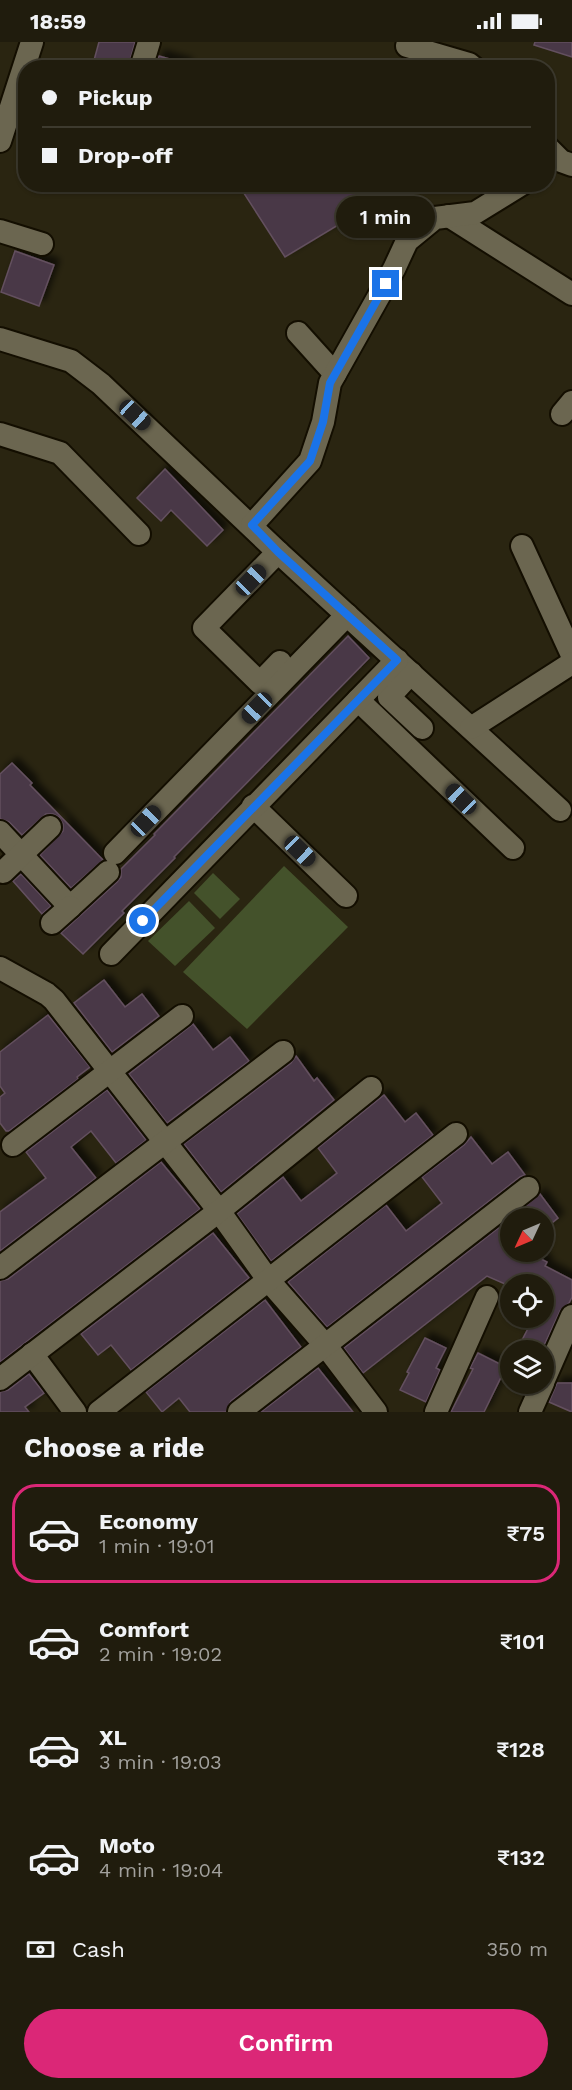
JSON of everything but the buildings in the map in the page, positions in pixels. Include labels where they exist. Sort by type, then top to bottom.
[{"type":"street","points":[[26,60],[32,42]]},
{"type":"street","points":[[143,60],[149,42]]},
{"type":"street","points":[[411,50],[452,60]]},
{"type":"street","points":[[0,141],[18,85]]},
{"type":"street","points":[[252,525],[310,461],[323,422],[330,383],[394,269],[407,241],[435,218],[474,213],[509,192]]},
{"type":"street","points":[[448,216],[572,294]]},
{"type":"street","points":[[0,231],[42,244]]},
{"type":"street","points":[[298,333],[335,374]]},
{"type":"street","points":[[0,339],[71,361],[101,384],[278,552],[560,810]]},
{"type":"street","points":[[2,442],[60,453],[139,534]]},
{"type":"street","points":[[522,546],[572,655]]},
{"type":"street","points":[[278,552],[204,628],[260,683],[317,624]]},
{"type":"street","points":[[52,923],[70,907],[347,615]]},
{"type":"street","points":[[471,728],[572,663]]},
{"type":"street","points":[[111,954],[358,700],[404,667]]},
{"type":"street","points":[[404,667],[389,697],[422,728]]},
{"type":"street","points":[[358,700],[513,848]]},
{"type":"street","points":[[253,806],[346,896]]},
{"type":"street","points":[[3,872],[50,827]]},
{"type":"street","points":[[0,832],[70,907]]},
{"type":"street","points":[[0,968],[54,1000],[219,1211],[269,1281],[326,1346],[376,1412]]},
{"type":"street","points":[[13,1145],[182,1016]]},
{"type":"street","points":[[0,1268],[283,1052]]},
{"type":"street","points":[[0,1378],[219,1211],[371,1088]]},
{"type":"street","points":[[99,1412],[456,1134]]},
{"type":"street","points":[[239,1412],[528,1188]]},
{"type":"street","points":[[436,1412],[487,1297]]},
{"type":"street","points":[[554,1357],[572,1316]]},
{"type":"street","points":[[32,1354],[75,1412]]},
{"type":"street","points":[[530,1412],[538,1394]]},
{"type":"green space","points":[[284,866],[348,927],[247,1029],[183,972]]},
{"type":"green space","points":[[213,873],[240,899],[220,919],[194,893]]},
{"type":"green space","points":[[189,901],[215,928],[175,966],[148,941]]},
{"type":"route","points":[[143,921],[397,660],[278,552],[252,525],[310,461],[323,422],[330,383],[386,284]]}]
